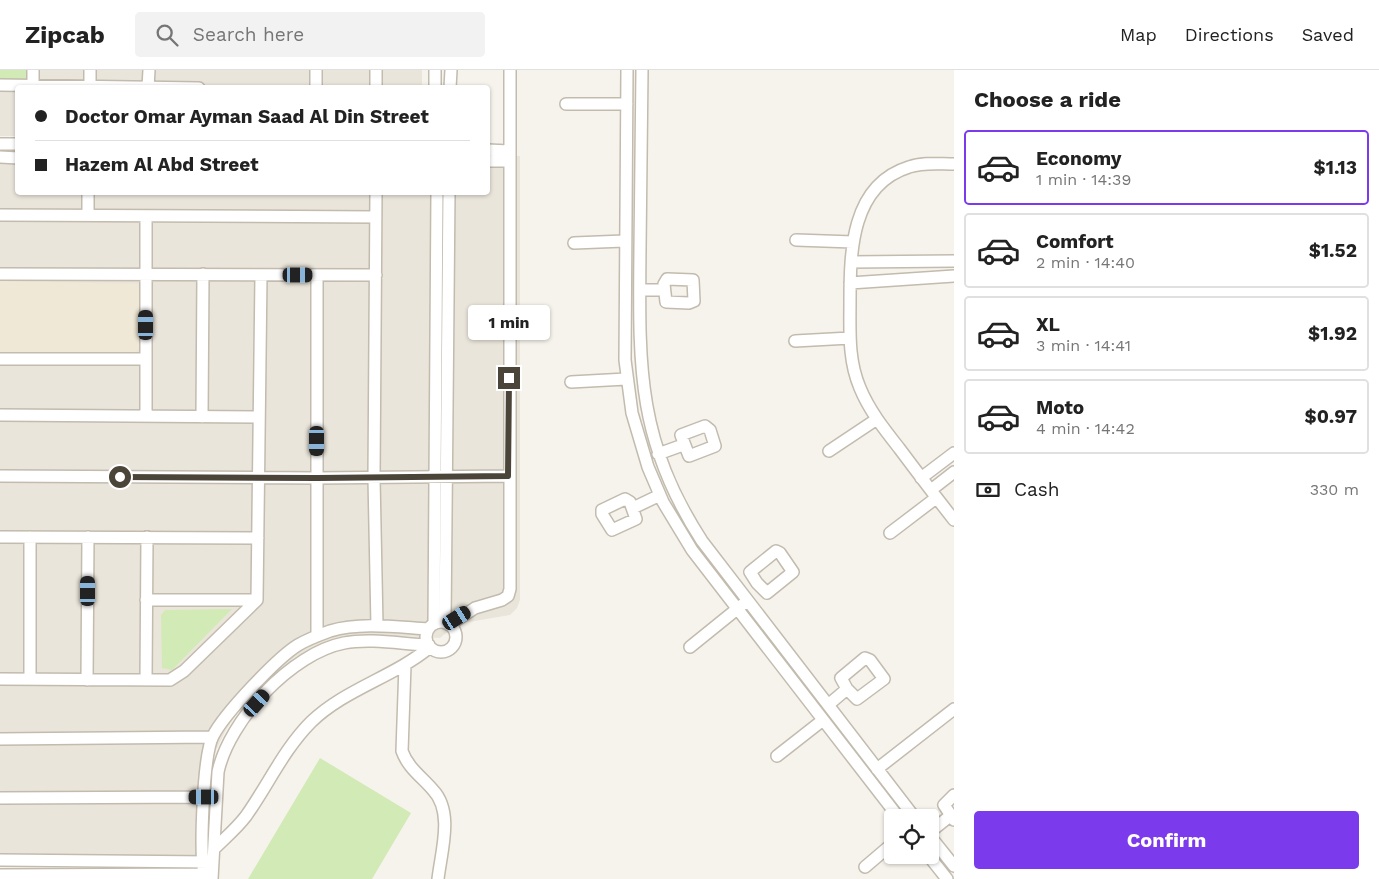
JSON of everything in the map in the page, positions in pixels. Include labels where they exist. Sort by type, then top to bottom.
[{"type":"street","points":[[0,85],[33,85],[33,70]]},
{"type":"street","points":[[90,70],[90,85]]},
{"type":"street","points":[[148,70],[148,85]]},
{"type":"street","points":[[316,70],[316,85]]},
{"type":"street","points":[[376,70],[376,85]]},
{"type":"street","points":[[435,70],[435,85]]},
{"type":"street","points":[[450,85],[451,70]]},
{"type":"street","points":[[429,646],[426,640],[439,625],[475,608],[502,600],[508,596],[510,589],[508,476],[510,70]]},
{"type":"street","points":[[627,70],[624,241],[626,379],[642,450],[660,495],[692,550],[892,809]]},
{"type":"street","points":[[642,70],[639,350],[643,391],[658,454],[672,488],[691,524],[745,598],[908,809]]},
{"type":"street","points":[[566,104],[627,104]]},
{"type":"street","points":[[0,144],[15,144]]},
{"type":"street","points":[[490,151],[510,156]]},
{"type":"street","points":[[490,161],[510,156]]},
{"type":"street","points":[[0,158],[15,158]]},
{"type":"street","points":[[954,164],[910,166],[888,177],[870,194],[856,225],[850,282],[850,338],[852,360],[859,386],[877,419],[954,520]]},
{"type":"street","points":[[625,184],[641,184]]},
{"type":"street","points":[[88,195],[88,215]]},
{"type":"street","points":[[376,195],[374,478],[377,626]]},
{"type":"street","points":[[436,195],[440,477],[439,625]]},
{"type":"street","points":[[440,477],[449,195]]},
{"type":"street","points":[[0,215],[376,217]]},
{"type":"street","points":[[146,216],[146,416]]},
{"type":"street","points":[[796,240],[853,242]]},
{"type":"street","points":[[574,243],[624,241]]},
{"type":"street","points":[[851,262],[954,261]]},
{"type":"street","points":[[0,274],[376,275]]},
{"type":"street","points":[[202,417],[203,274]]},
{"type":"street","points":[[0,679],[170,680],[180,675],[257,600],[261,274]]},
{"type":"street","points":[[317,275],[317,636]]},
{"type":"street","points":[[850,282],[954,276]]},
{"type":"street","points":[[640,290],[664,290]]},
{"type":"street","points":[[795,341],[850,338]]},
{"type":"street","points":[[0,359],[145,359]]},
{"type":"street","points":[[571,382],[626,379]]},
{"type":"street","points":[[0,416],[258,417]]},
{"type":"street","points":[[829,451],[877,419]]},
{"type":"street","points":[[658,454],[683,445]]},
{"type":"street","points":[[921,478],[954,453]]},
{"type":"street","points":[[890,533],[954,472]]},
{"type":"street","points":[[0,476],[374,478],[508,476]]},
{"type":"street","points":[[633,508],[660,495]]},
{"type":"street","points":[[0,537],[258,538]]},
{"type":"street","points":[[30,537],[30,680]]},
{"type":"street","points":[[87,680],[88,537]]},
{"type":"street","points":[[146,680],[147,537]]},
{"type":"street","points":[[690,647],[737,609],[757,583]]},
{"type":"street","points":[[146,600],[257,600]]},
{"type":"street","points":[[0,875],[209,877],[204,797],[207,757],[212,737],[223,720],[281,658],[317,636],[346,628],[439,625],[455,636],[452,646],[439,651],[429,646],[359,641],[343,643],[313,654],[281,677],[248,713],[226,745],[218,772],[214,849],[209,862]]},
{"type":"street","points":[[214,849],[246,816],[294,742],[312,722],[335,702],[405,665],[429,646]]},
{"type":"street","points":[[405,665],[402,752],[406,762],[443,803],[445,816],[438,879]]},
{"type":"street","points":[[828,704],[847,689]]},
{"type":"street","points":[[877,769],[954,709]]},
{"type":"street","points":[[777,756],[824,720]]},
{"type":"street","points":[[0,739],[212,737]]},
{"type":"street","points":[[939,826],[952,818],[944,805],[954,795]]},
{"type":"street","points":[[0,798],[204,797]]},
{"type":"street","points":[[939,847],[954,866]]},
{"type":"street","points":[[865,867],[884,851]]},
{"type":"street","points":[[0,860],[209,862]]},
{"type":"street","points":[[935,864],[947,879]]},
{"type":"shaded area","points":[[0,70],[422,70],[422,85],[15,85],[15,136],[0,136]]},
{"type":"shaded area","points":[[0,148],[15,149],[15,195],[490,195],[490,156],[520,156],[520,600],[517,608],[510,615],[457,624],[440,638],[357,634],[331,639],[295,657],[244,703],[226,730],[216,750],[210,772],[210,864],[205,868],[0,866]]},
{"type":"shaded area","points":[[0,281],[138,284],[141,287],[141,345],[136,352],[0,352]]},
{"type":"green space","points":[[0,70],[33,70],[33,85],[0,85]]},
{"type":"green space","points":[[232,609],[172,670],[162,668],[161,615],[165,610]]},
{"type":"green space","points":[[320,758],[411,813],[372,879],[248,879]]},
{"type":"route","points":[[120,477],[317,478],[508,476],[509,378]]}]
